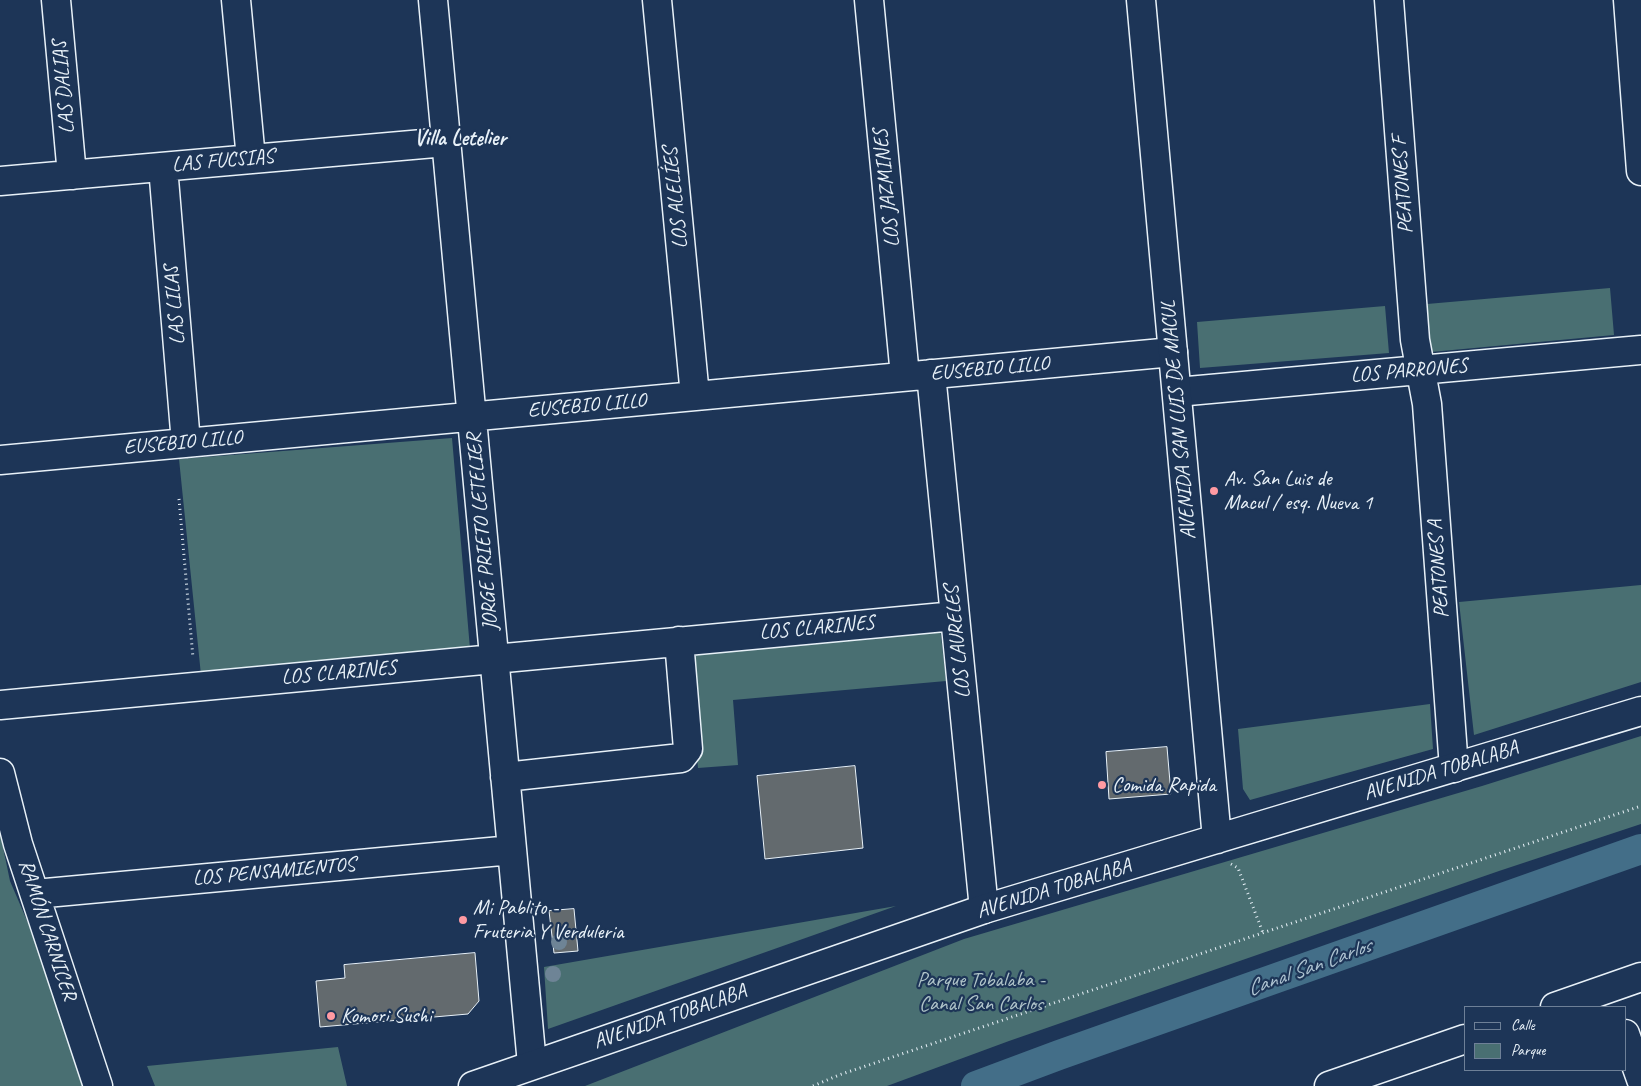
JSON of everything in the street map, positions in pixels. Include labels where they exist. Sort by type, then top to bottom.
[{"type":"street","name":"LAS DALIAS","points":[[56,0],[72,175]]},
{"type":"street","points":[[236,0],[251,159]]},
{"type":"street","name":"JORGE PRIETO LETELIER","points":[[433,0],[532,1064]]},
{"type":"street","name":"LOS ALELÍES","points":[[657,0],[695,396]]},
{"type":"street","name":"LOS JAZMINES","points":[[869,0],[918,375]]},
{"type":"street","name":"AVENIDA SAN LUIS DE MACUL","points":[[1142,0],[1177,392],[1206,842]]},
{"type":"street","name":"PEATONES F","points":[[1389,0],[1415,340],[1420,370]]},
{"type":"street","points":[[1628,0],[1636,45],[1641,171]]},
{"type":"street","name":"LAS FUCSIAS","points":[[0,181],[446,142]]},
{"type":"street","name":"LAS LILAS","points":[[163,167],[186,443]]},
{"type":"street","name":"LOS PARRONES","points":[[1177,392],[1641,350]]},
{"type":"street","name":"EUSEBIO LILLO","points":[[0,460],[1173,352]]},
{"type":"street","name":"PEATONES A","points":[[1420,370],[1427,404],[1454,768]]},
{"type":"street","name":"LOS LAURELES","points":[[918,375],[955,616],[984,909]]},
{"type":"street","name":"LOS CLARINES","points":[[0,704],[955,616]]},
{"type":"street","points":[[505,777],[682,758],[688,749],[679,641]]},
{"type":"street","name":"AVENIDA TOBALABA","points":[[473,1086],[984,909],[1641,711]]},
{"type":"street","name":"RAMÓN CARNICER","points":[[0,773],[18,844],[98,1086]]},
{"type":"street","name":"LOS PENSAMIENTOS","points":[[35,894],[512,850]]},
{"type":"street","points":[[1561,1006],[1612,998],[1641,979]]},
{"type":"street","points":[[1626,1037],[1641,1079]]},
{"type":"street","points":[[1329,1086],[1464,1039]]},
{"type":"path","points":[[178,499],[195,686]]},
{"type":"path","points":[[813,1086],[839,1075],[1641,806]]},
{"type":"path","points":[[1206,842],[1238,868],[1263,933]]},
{"type":"green space","points":[[1610,288],[1614,335],[1431,352],[1427,304]]},
{"type":"green space","points":[[1385,306],[1389,353],[1200,368],[1197,322]]},
{"type":"green space","points":[[452,438],[470,649],[201,675],[179,459]]},
{"type":"green space","points":[[1641,585],[1641,682],[1474,735],[1459,602]]},
{"type":"green space","points":[[940,627],[946,681],[733,700],[738,765],[698,768],[687,650]]},
{"type":"green space","points":[[1430,704],[1433,749],[1250,800],[1243,789],[1238,729]]},
{"type":"green space","name":"Parque Tobalaba - Canal San Carlos","points":[[1641,736],[1641,824],[1499,871],[1009,1041],[887,1086],[585,1086],[964,939],[1482,786]]},
{"type":"green space","points":[[0,833],[10,881],[28,923],[84,1086],[0,1086]]},
{"type":"green space","points":[[896,906],[548,1029],[544,967]]},
{"type":"green space","points":[[338,1047],[347,1086],[155,1086],[147,1066]]},
{"type":"building","points":[[1167,747],[1171,794],[1109,799],[1106,752]]},
{"type":"building","points":[[855,766],[863,848],[765,859],[757,776]]},
{"type":"building","points":[[574,909],[578,951],[554,953],[549,911]]},
{"type":"building","points":[[475,953],[479,1001],[468,1014],[320,1027],[316,981],[345,978],[344,965]]},
{"type":"waterway","name":"Canal San Carlos","points":[[976,1086],[1641,849]]},
{"type":"place","name":"Av. San Luis de Macul / esq. Nueva 1","points":[[1214,491]]},
{"type":"place","name":"Comida Rapida","points":[[1102,785]]},
{"type":"place","name":"Mi Pablito - Fruteria Y Verduleria","points":[[463,920]]},
{"type":"place","name":"Komori Sushi","points":[[331,1016]]},
{"type":"district","name":"Villa Letelier","points":[[460,139]]}]
